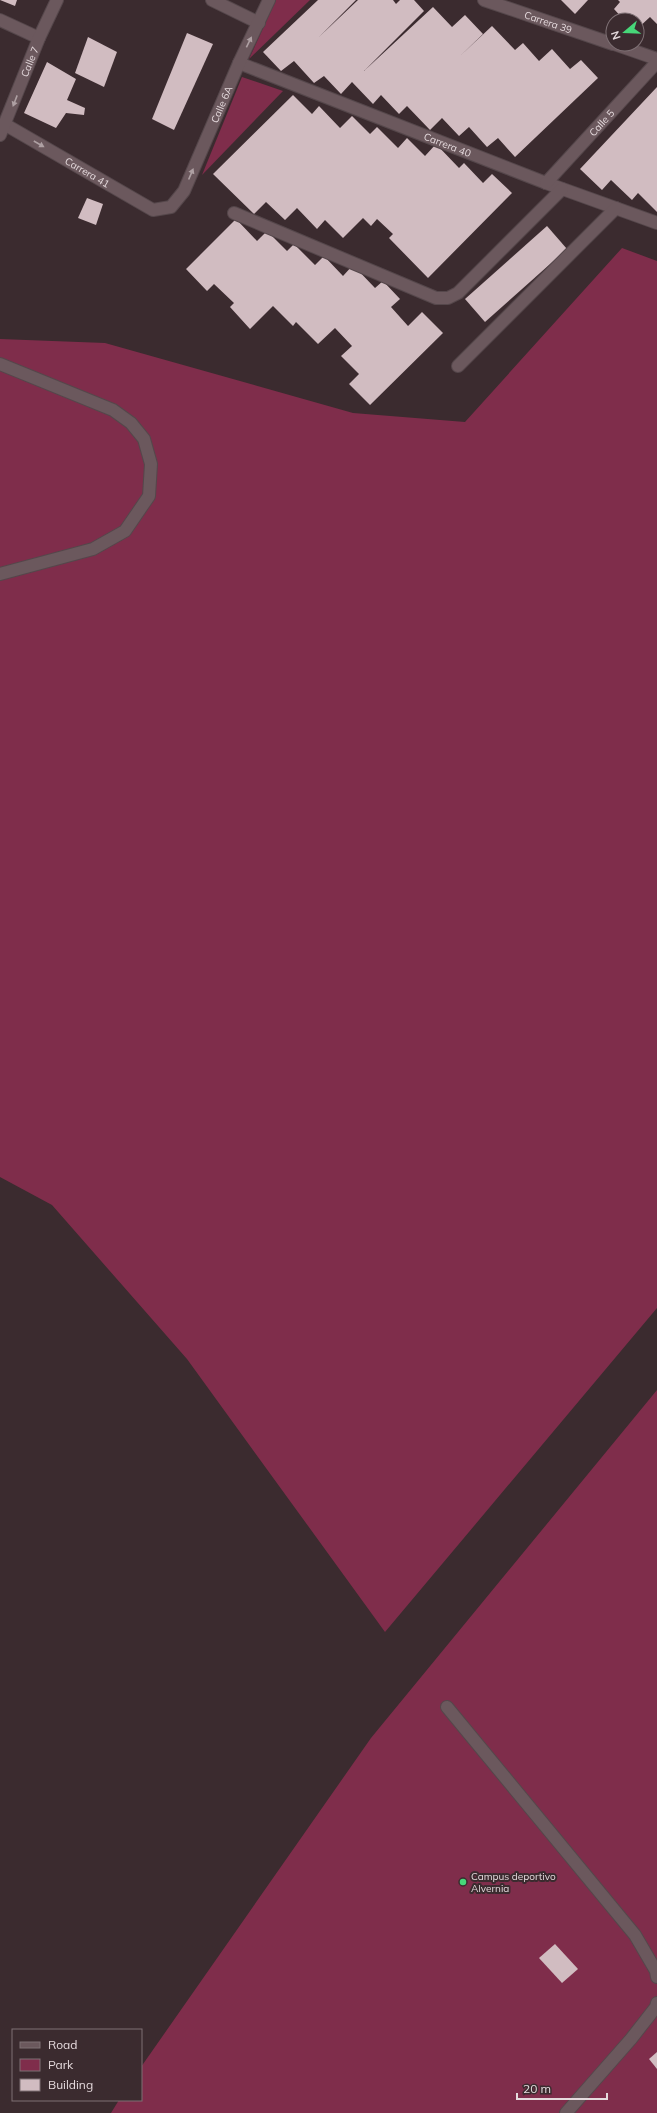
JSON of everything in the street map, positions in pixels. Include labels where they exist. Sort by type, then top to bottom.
[{"type":"street","name":"Calle 7","points":[[0,136],[6,125],[39,38],[57,0]]},
{"type":"street","points":[[212,0],[259,23]]},
{"type":"street","name":"Calle 6A","points":[[171,206],[184,191],[239,63],[269,0]]},
{"type":"street","name":"Carrera 39","points":[[484,0],[605,41]]},
{"type":"street","points":[[0,20],[39,38]]},
{"type":"street","name":"Carrera 39","points":[[636,52],[657,59]]},
{"type":"street","name":"Calle 5","points":[[546,183],[657,62]]},
{"type":"street","name":"Carrera 40","points":[[239,63],[546,183],[657,223]]},
{"type":"street","name":"Carrera 41","points":[[6,125],[153,210],[171,206]]},
{"type":"street","points":[[234,214],[436,298],[448,298],[458,293],[562,189]]},
{"type":"street","points":[[458,366],[616,208]]},
{"type":"street","points":[[0,364],[113,410],[131,423],[144,439],[152,464],[148,496],[125,531],[93,549],[0,574]]},
{"type":"street","points":[[447,1707],[635,1935],[656,1970],[657,1977]]},
{"type":"street","points":[[566,2113],[632,2038],[656,2007],[657,2003]]},
{"type":"green space","points":[[276,0],[310,0],[249,59]]},
{"type":"green space","points":[[242,77],[283,91],[202,175]]},
{"type":"green space","points":[[622,248],[657,261],[657,1308],[385,1632],[187,1359],[52,1205],[0,1177],[0,339],[105,343],[353,413],[465,422]]},
{"type":"green space","name":"Campus deportivo Alvernia","points":[[657,1390],[657,2113],[111,2113],[118,2101],[142,2101],[142,2066],[371,1738]]},
{"type":"building","points":[[0,0],[17,0],[15,6]]},
{"type":"building","points":[[318,0],[356,0],[319,37],[358,0],[393,0],[396,4],[400,0],[414,0],[424,11],[364,71],[433,7],[452,27],[465,15],[483,34],[459,57],[492,26],[515,50],[523,43],[539,61],[552,49],[570,69],[581,60],[598,78],[515,157],[498,138],[487,147],[469,127],[459,136],[442,118],[430,130],[407,106],[399,114],[381,95],[373,104],[352,82],[341,94],[324,76],[314,83],[294,61],[281,71],[263,52]]},
{"type":"building","points":[[561,0],[588,0],[575,14]]},
{"type":"building","points":[[618,0],[657,0],[657,24],[650,17],[645,22],[645,12],[617,12],[614,9],[620,2]]},
{"type":"building","points":[[187,33],[213,44],[174,130],[152,119]]},
{"type":"building","points":[[88,37],[117,52],[104,87],[75,73]]},
{"type":"building","points":[[47,62],[76,79],[67,100],[85,108],[84,115],[66,113],[56,128],[24,113]]},
{"type":"building","points":[[657,87],[657,212],[638,193],[632,200],[611,180],[602,190],[580,169]]},
{"type":"building","points":[[293,95],[312,114],[319,106],[340,128],[352,116],[370,134],[377,127],[398,148],[407,138],[425,156],[436,144],[459,168],[464,163],[483,183],[492,174],[512,193],[428,278],[389,238],[393,234],[377,219],[371,226],[363,218],[343,238],[325,220],[317,229],[297,208],[285,220],[266,202],[254,214],[213,174]]},
{"type":"building","points":[[87,198],[103,204],[96,225],[78,218]]},
{"type":"building","points":[[236,219],[257,241],[267,231],[287,251],[294,244],[315,265],[324,256],[343,276],[353,265],[375,288],[383,281],[400,299],[391,307],[408,326],[422,312],[443,333],[370,405],[349,384],[359,374],[341,356],[352,346],[335,328],[318,344],[296,322],[293,326],[273,306],[250,329],[230,307],[234,303],[214,284],[207,291],[186,269]]},
{"type":"building","points":[[547,226],[567,249],[485,322],[465,299]]},
{"type":"building","points":[[555,1944],[578,1969],[562,1983],[539,1958]]},
{"type":"building","points":[[657,2052],[657,2069],[649,2059]]},
{"type":"place","name":"Campus deportivo Alvernia","points":[[463,1882]]}]
